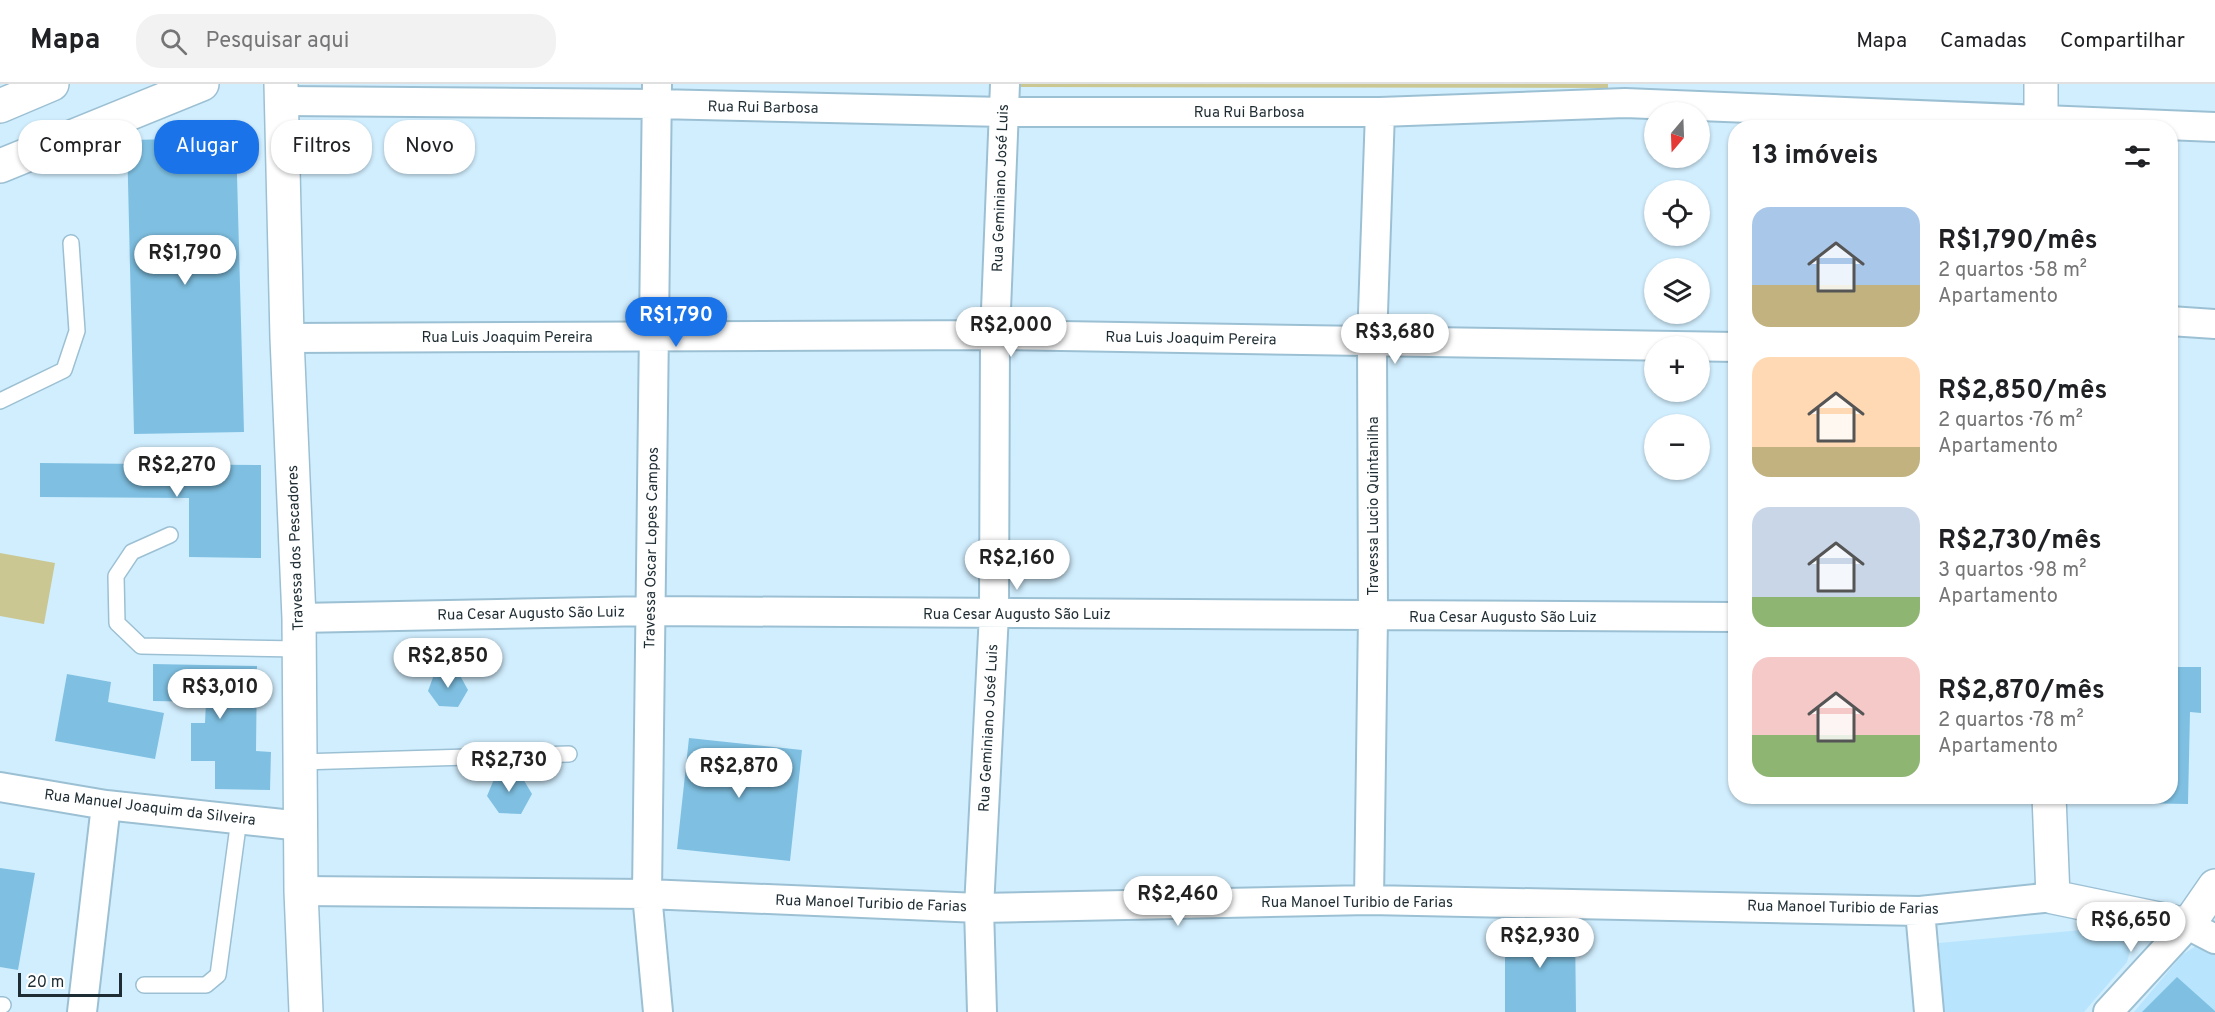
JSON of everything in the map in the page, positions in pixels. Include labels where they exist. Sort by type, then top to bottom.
[{"type":"street","points":[[0,106],[52,84]]},
{"type":"street","points":[[0,166],[202,84]]},
{"type":"street","name":"Rua Geminiano José Luis","points":[[982,1012],[979,908],[994,614],[994,335],[1005,84]]},
{"type":"street","points":[[2041,84],[2041,120]]},
{"type":"street","name":"Rua Rui Barbosa","points":[[282,93],[657,94],[1004,112],[1380,112],[1626,93],[2000,120]]},
{"type":"street","name":"Travessa dos Pescadores","points":[[282,93],[286,338],[299,634],[300,891],[306,1012]]},
{"type":"street","name":"Travessa Oscar Lopes Campos","points":[[657,94],[647,894],[658,1012]]},
{"type":"street","name":"Travessa Lucio Quintanilha","points":[[1369,900],[1373,616],[1372,341],[1380,112]]},
{"type":"street","name":"Rua Rui Barbosa","points":[[2178,126],[2215,127]]},
{"type":"street","points":[[2178,322],[2215,324]]},
{"type":"street","name":"Rua Luis Joaquim Pereira","points":[[286,338],[994,335],[1728,347]]},
{"type":"street","name":"Rua Cesar Augusto São Luiz","points":[[299,634],[651,611],[1728,617]]},
{"type":"street","name":"Rua Manuel Joaquim da Silveira","points":[[0,787],[106,805],[301,826]]},
{"type":"street","points":[[2049,804],[2053,897],[2201,932]]},
{"type":"street","points":[[82,1012],[106,805]]},
{"type":"street","points":[[2108,1012],[2201,932],[2215,886]]},
{"type":"street","name":"Rua Manoel Turibio de Farias","points":[[300,891],[647,894],[979,908],[1369,900],[1920,911],[2053,897]]},
{"type":"street","points":[[1920,911],[1929,1012]]},
{"type":"lane","points":[[0,401],[64,370],[77,331],[71,243]]},
{"type":"lane","points":[[170,535],[132,552],[116,576],[117,623],[141,646],[299,634]]},
{"type":"lane","points":[[300,762],[569,754]]},
{"type":"lane","points":[[144,985],[206,985],[218,975],[239,819]]},
{"type":"shaded area","points":[[1021,84],[1608,84],[1608,88],[1021,87]]},
{"type":"shaded area","points":[[0,553],[55,563],[44,624],[0,616]]},
{"type":"shaded area","points":[[2104,928],[2120,935],[2131,947],[2127,962],[2084,1012],[1944,1012],[1939,943]]},
{"type":"shaded area","points":[[2205,940],[2215,944],[2215,1012],[2134,1012],[2182,955]]},
{"type":"building","points":[[142,140],[154,140],[154,174],[237,174],[244,432],[134,434],[128,174],[142,174]]},
{"type":"building","points":[[40,463],[261,465],[261,558],[189,557],[189,498],[40,497]]},
{"type":"building","points":[[153,664],[257,666],[256,751],[271,752],[270,790],[215,789],[215,761],[191,761],[191,723],[205,723],[206,702],[153,701]]},
{"type":"building","points":[[2178,667],[2201,667],[2201,713],[2190,712],[2188,804],[2178,804]]},
{"type":"building","points":[[457,670],[468,690],[458,707],[439,706],[428,691],[435,672]]},
{"type":"building","points":[[67,674],[111,682],[108,702],[164,713],[155,759],[55,741]]},
{"type":"building","points":[[689,738],[802,750],[790,861],[677,849]]},
{"type":"building","points":[[497,772],[519,772],[532,794],[521,814],[499,813],[487,796]]},
{"type":"building","points":[[0,868],[35,873],[18,970],[0,967]]},
{"type":"building","points":[[1505,925],[1575,927],[1576,1012],[1505,1012]]},
{"type":"building","points":[[2177,977],[2215,1011],[2215,1012],[2142,1012]]}]
